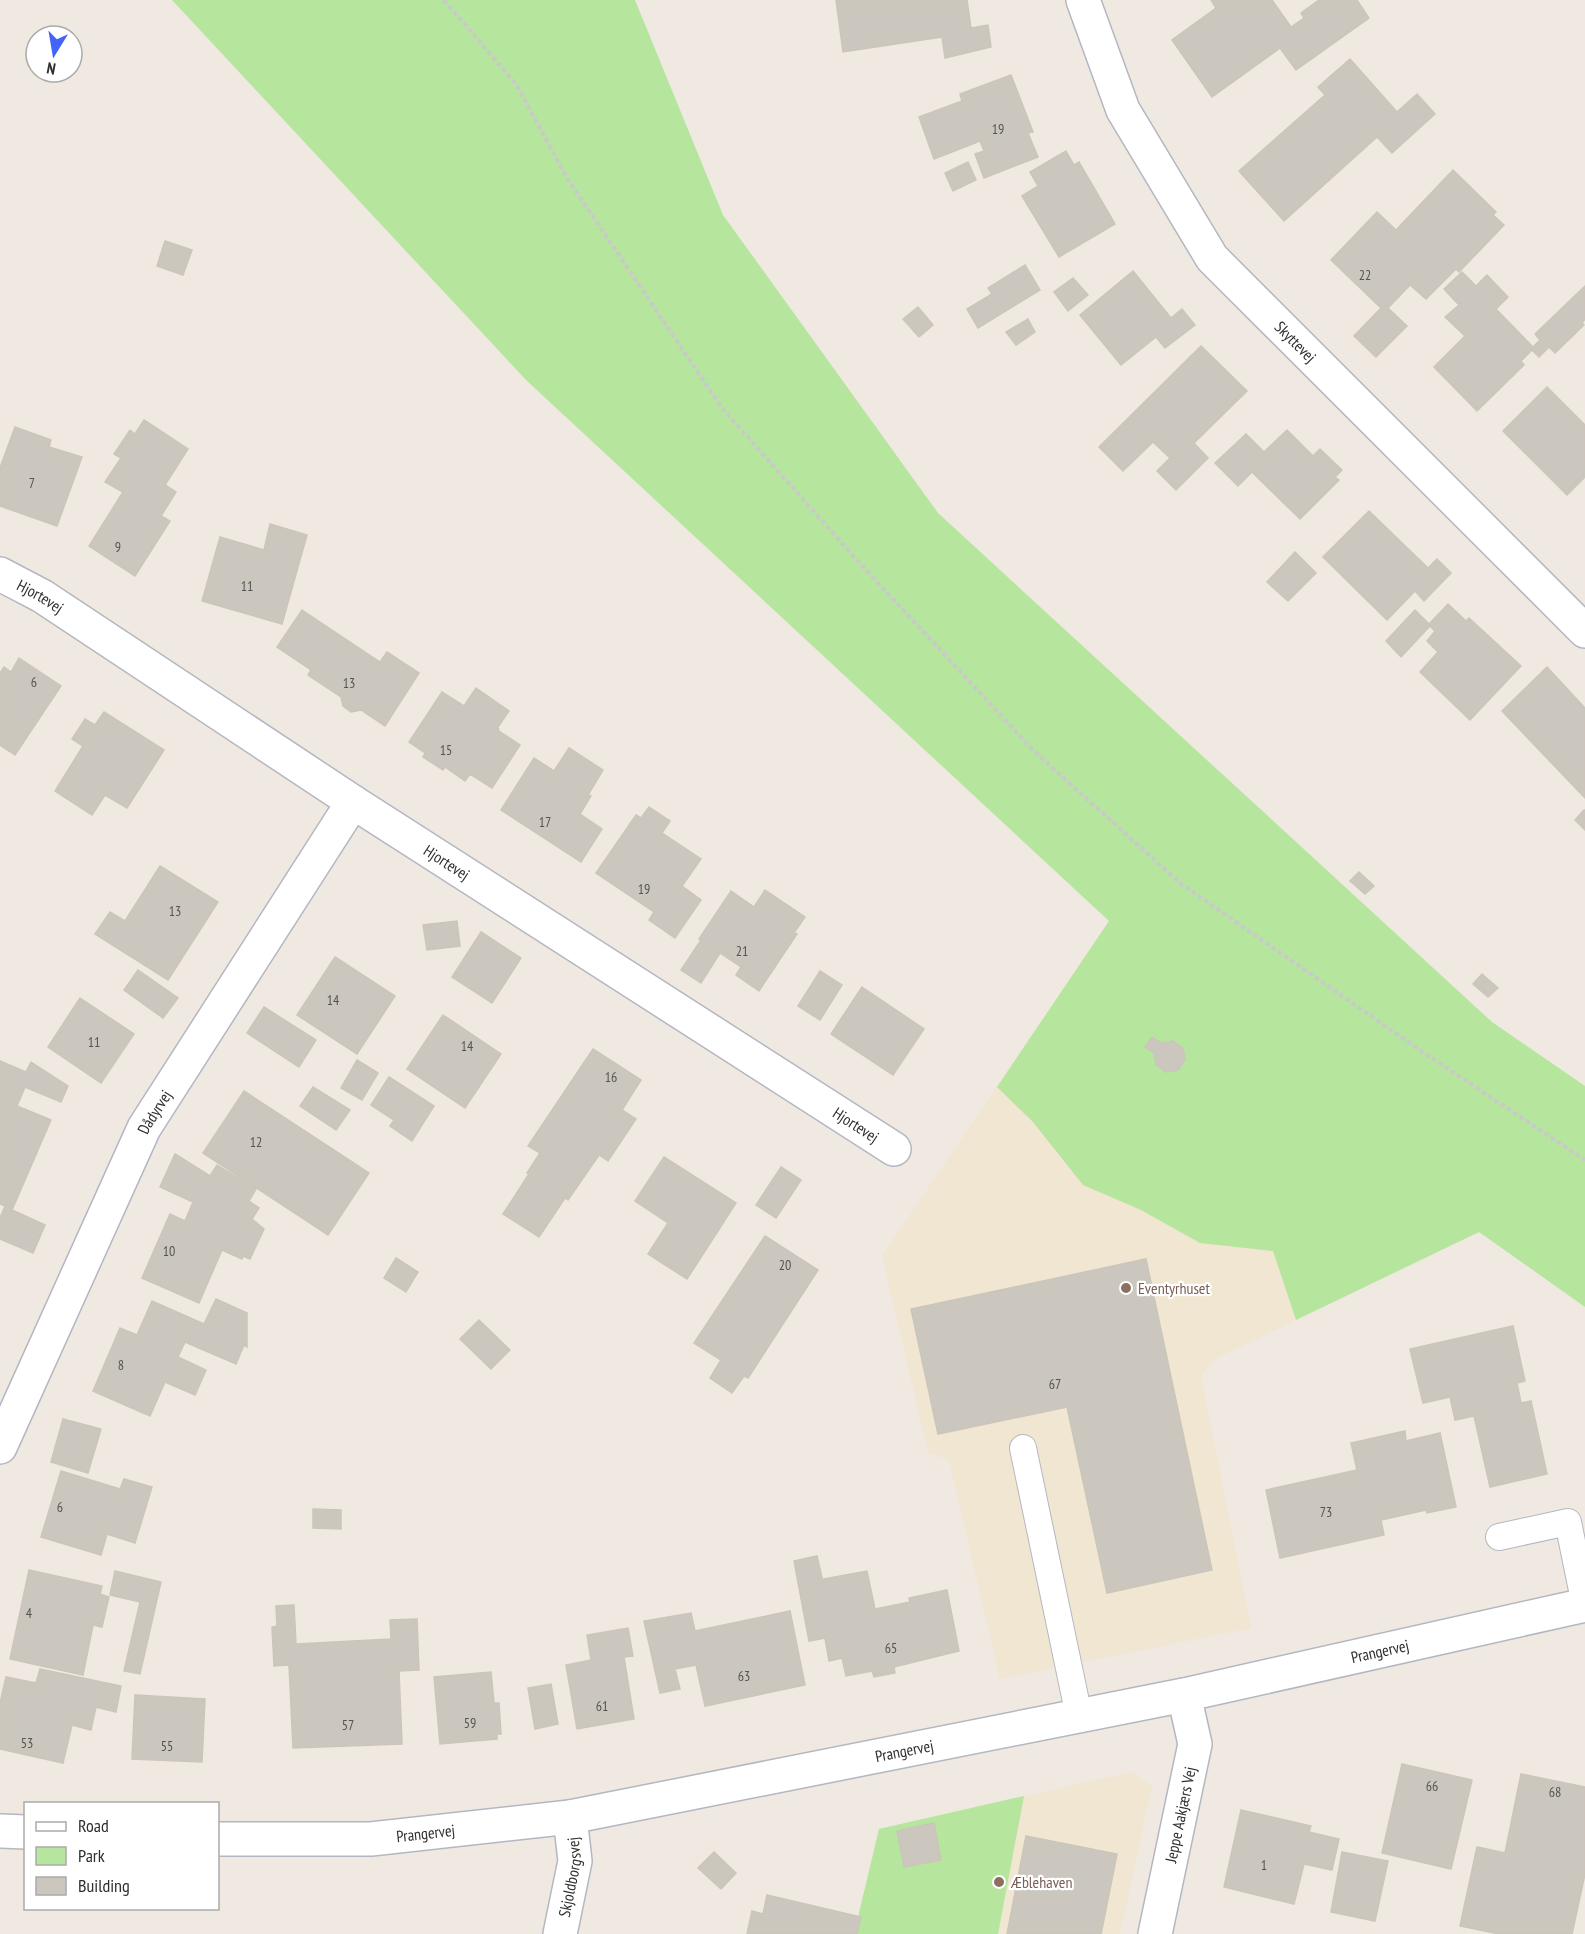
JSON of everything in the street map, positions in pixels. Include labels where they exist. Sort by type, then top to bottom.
[{"type":"street","name":"Skyttevej","points":[[1083,0],[1123,110],[1212,258],[1585,631]]},
{"type":"street","name":"Hjortevej","points":[[0,574],[42,596],[353,802],[894,1149]]},
{"type":"street","name":"Dådyrvej","points":[[0,1447],[144,1128],[353,802]]},
{"type":"street","name":"Prangervej","points":[[219,1839],[371,1839],[570,1817],[1184,1695],[1585,1605]]},
{"type":"street","name":"Jeppe Aakjærs Vej","points":[[1155,1934],[1195,1744],[1184,1695]]},
{"type":"street","name":"Skjoldborgsvej","points":[[560,1934],[575,1861],[570,1817]]},
{"type":"street","points":[[0,1831],[24,1832]]},
{"type":"lane","points":[[1023,1448],[1079,1716]]},
{"type":"lane","points":[[1499,1537],[1568,1522],[1585,1605]]},
{"type":"path","points":[[444,0],[516,84],[567,178],[722,408],[855,558],[1034,751],[1180,883],[1414,1046],[1585,1160]]},
{"type":"shaded area","name":"Eventyrhuset","points":[[1109,921],[1479,1232],[1215,1359],[1201,1376],[1251,1628],[1000,1679],[949,1460],[928,1452],[882,1256]]},
{"type":"shaded area","name":"Æblehaven","points":[[1131,1772],[1152,1786],[1120,1934],[854,1934],[879,1829]]},
{"type":"green space","points":[[172,0],[635,0],[723,215],[938,513],[1492,1022],[1585,1086],[1585,1307],[1479,1232],[1296,1320],[1273,1251],[1200,1243],[1141,1210],[1083,1185],[1033,1122],[997,1087],[1109,921],[526,380]]},
{"type":"green space","points":[[1024,1796],[998,1934],[854,1934],[879,1829]]},
{"type":"building","points":[[836,0],[967,0],[971,28],[988,25],[991,47],[945,58],[942,37],[843,52]]},
{"type":"building","points":[[1211,0],[1272,0],[1291,27],[1304,18],[1301,13],[1319,0],[1357,0],[1369,18],[1296,70],[1280,48],[1212,97],[1172,40],[1216,8]]},
{"type":"building","points":[[1350,59],[1397,112],[1417,94],[1435,114],[1392,153],[1377,137],[1284,221],[1239,171],[1325,95],[1318,87]]},
{"type":"building","points":[[1011,75],[1033,132],[1028,133],[1038,157],[984,178],[975,154],[984,151],[980,141],[934,159],[919,117],[962,101],[960,94]]},
{"type":"building","points":[[1066,151],[1074,165],[1079,162],[1115,224],[1059,257],[1022,196],[1038,186],[1030,172]]},
{"type":"building","points":[[968,162],[976,180],[953,191],[945,173]]},
{"type":"building","points":[[1453,170],[1496,212],[1493,215],[1504,225],[1459,272],[1456,269],[1426,299],[1410,285],[1388,308],[1407,326],[1376,357],[1354,336],[1381,308],[1331,260],[1377,212],[1396,230]]},
{"type":"building","points":[[165,241],[192,250],[183,275],[157,266]]},
{"type":"building","points":[[1025,265],[1040,290],[978,328],[967,309],[992,294],[988,288]]},
{"type":"building","points":[[1133,271],[1171,318],[1182,309],[1195,325],[1165,348],[1156,337],[1121,365],[1080,315]]},
{"type":"building","points":[[1462,272],[1476,286],[1487,275],[1508,297],[1496,309],[1533,347],[1540,340],[1535,334],[1585,286],[1585,319],[1582,323],[1584,325],[1555,353],[1549,347],[1539,357],[1532,350],[1521,361],[1524,365],[1477,411],[1434,367],[1465,336],[1445,317],[1459,305],[1444,289]]},
{"type":"building","points":[[1073,278],[1088,295],[1068,311],[1054,292]]},
{"type":"building","points":[[918,307],[933,325],[919,337],[903,319]]},
{"type":"building","points":[[1028,319],[1035,332],[1016,345],[1006,332]]},
{"type":"building","points":[[1201,346],[1247,391],[1194,443],[1208,458],[1176,490],[1157,471],[1170,458],[1153,442],[1123,471],[1099,447]]},
{"type":"building","points":[[1547,387],[1585,425],[1585,477],[1567,495],[1503,431]]},
{"type":"building","points":[[144,420],[188,449],[165,485],[176,492],[161,516],[170,521],[135,576],[89,546],[123,492],[105,482],[121,458],[114,454],[130,430],[135,434]]},
{"type":"building","points":[[15,427],[51,440],[49,447],[82,457],[57,526],[0,506],[0,468]]},
{"type":"building","points":[[1287,430],[1313,456],[1320,449],[1342,470],[1335,477],[1339,480],[1300,519],[1252,472],[1238,486],[1215,463],[1246,434],[1264,452]]},
{"type":"building","points":[[1369,511],[1428,568],[1437,559],[1451,573],[1424,601],[1415,591],[1387,620],[1323,557]]},
{"type":"building","points":[[270,524],[307,535],[282,624],[202,601],[220,537],[264,550]]},
{"type":"building","points":[[1295,552],[1316,573],[1288,601],[1267,582]]},
{"type":"building","points":[[1448,604],[1466,621],[1469,618],[1521,666],[1470,720],[1420,672],[1438,652],[1427,641],[1435,631],[1430,626],[1401,657],[1386,641],[1415,610],[1429,624]]},
{"type":"building","points":[[302,610],[380,662],[387,652],[419,673],[385,726],[361,710],[351,712],[343,706],[341,697],[308,675],[311,670],[277,647]]},
{"type":"building","points":[[19,658],[61,686],[15,755],[0,745],[0,673],[4,667],[11,672]]},
{"type":"building","points":[[1547,667],[1585,708],[1585,798],[1502,711]]},
{"type":"building","points":[[476,688],[509,711],[498,727],[499,731],[520,745],[492,788],[470,774],[465,781],[445,767],[443,770],[423,757],[425,753],[409,742],[442,692],[464,706]]},
{"type":"building","points":[[104,712],[164,750],[127,808],[105,795],[92,815],[55,791],[83,746],[72,739],[85,719],[95,725]]},
{"type":"building","points":[[569,748],[603,770],[580,814],[602,829],[581,862],[501,810],[534,758],[554,771]]},
{"type":"building","points":[[649,807],[670,821],[662,833],[701,859],[682,886],[701,900],[675,938],[649,920],[654,912],[596,873],[636,815],[641,818]]},
{"type":"building","points":[[1585,810],[1585,830],[1575,820]]},
{"type":"building","points":[[160,866],[218,902],[168,980],[95,934],[110,912],[125,921]]},
{"type":"building","points":[[1359,872],[1374,886],[1365,894],[1350,881]]},
{"type":"building","points":[[765,890],[805,917],[794,933],[797,934],[759,991],[736,975],[741,967],[720,953],[701,983],[681,970],[731,891],[754,907]]},
{"type":"building","points":[[457,921],[460,946],[427,950],[423,925]]},
{"type":"building","points":[[481,932],[521,958],[492,1003],[452,977]]},
{"type":"building","points":[[335,957],[395,996],[357,1054],[297,1015]]},
{"type":"building","points":[[138,970],[178,998],[163,1018],[124,990]]},
{"type":"building","points":[[820,971],[842,985],[820,1020],[798,1006]]},
{"type":"building","points":[[1482,974],[1498,988],[1488,997],[1473,984]]},
{"type":"building","points":[[862,987],[924,1029],[893,1075],[831,1034]]},
{"type":"building","points":[[80,998],[134,1034],[101,1083],[48,1047]]},
{"type":"building","points":[[264,1007],[316,1040],[299,1067],[247,1033]]},
{"type":"building","points":[[443,1015],[501,1054],[465,1108],[407,1069]]},
{"type":"building","points":[[1152,1037],[1161,1043],[1173,1041],[1183,1048],[1185,1060],[1178,1070],[1166,1072],[1156,1065],[1154,1053],[1145,1047]]},
{"type":"building","points":[[593,1049],[641,1080],[622,1110],[636,1119],[608,1161],[599,1155],[568,1200],[565,1198],[539,1237],[503,1214],[540,1153],[528,1146]]},
{"type":"building","points":[[357,1060],[378,1073],[362,1100],[341,1088]]},
{"type":"building","points":[[0,1061],[26,1072],[31,1062],[68,1086],[61,1102],[25,1087],[17,1106],[51,1120],[12,1210],[45,1225],[33,1253],[0,1239],[0,1218],[5,1206],[0,1204]]},
{"type":"building","points":[[389,1077],[434,1106],[412,1141],[390,1126],[394,1120],[371,1105]]},
{"type":"building","points":[[313,1087],[350,1110],[336,1130],[300,1106]]},
{"type":"building","points":[[244,1091],[369,1173],[328,1235],[203,1153]]},
{"type":"building","points":[[175,1154],[210,1176],[217,1165],[256,1189],[249,1201],[259,1208],[252,1219],[264,1229],[250,1259],[243,1256],[242,1259],[222,1250],[199,1303],[142,1278],[170,1214],[185,1221],[193,1202],[160,1187]]},
{"type":"building","points":[[664,1157],[736,1203],[687,1279],[648,1254],[668,1223],[635,1201]]},
{"type":"building","points":[[781,1167],[801,1180],[776,1218],[756,1205]]},
{"type":"building","points":[[765,1236],[818,1270],[748,1378],[744,1376],[732,1393],[710,1378],[721,1360],[694,1343]]},
{"type":"building","points":[[396,1258],[418,1272],[406,1292],[384,1278]]},
{"type":"building","points":[[1146,1259],[1212,1570],[1107,1593],[1067,1407],[938,1434],[911,1309]]},
{"type":"building","points":[[216,1299],[247,1313],[247,1347],[244,1345],[236,1364],[185,1342],[178,1357],[206,1370],[195,1395],[165,1382],[150,1416],[93,1391],[120,1328],[137,1335],[152,1301],[204,1324]]},
{"type":"building","points":[[479,1320],[510,1350],[491,1369],[460,1339]]},
{"type":"building","points":[[1513,1326],[1525,1381],[1517,1383],[1521,1403],[1531,1401],[1547,1474],[1490,1487],[1474,1416],[1455,1420],[1450,1397],[1423,1403],[1410,1349]]},
{"type":"building","points":[[63,1419],[101,1429],[88,1473],[51,1462]]},
{"type":"building","points":[[1405,1431],[1406,1441],[1440,1433],[1456,1507],[1427,1513],[1426,1510],[1381,1520],[1384,1535],[1280,1558],[1266,1490],[1357,1470],[1351,1443]]},
{"type":"building","points":[[61,1471],[120,1489],[124,1479],[152,1487],[135,1543],[107,1534],[101,1555],[41,1537]]},
{"type":"building","points":[[313,1509],[341,1510],[341,1529],[313,1528]]},
{"type":"building","points":[[817,1556],[823,1582],[824,1579],[867,1571],[875,1609],[910,1602],[909,1598],[947,1590],[959,1651],[894,1667],[895,1673],[874,1677],[872,1671],[846,1676],[842,1658],[829,1661],[825,1638],[809,1641],[794,1561]]},
{"type":"building","points":[[29,1570],[102,1586],[100,1594],[109,1597],[102,1627],[93,1625],[83,1675],[10,1659]]},
{"type":"building","points":[[115,1571],[161,1582],[140,1674],[124,1671],[140,1602],[110,1595]]},
{"type":"building","points":[[294,1605],[296,1644],[391,1639],[390,1620],[417,1619],[419,1670],[399,1671],[402,1744],[293,1748],[289,1665],[274,1666],[272,1627],[277,1626],[276,1606]]},
{"type":"building","points":[[790,1611],[805,1685],[705,1706],[696,1665],[675,1669],[680,1689],[660,1693],[644,1621],[691,1613],[695,1631]]},
{"type":"building","points":[[628,1628],[633,1656],[624,1657],[634,1719],[577,1729],[566,1665],[591,1660],[587,1635]]},
{"type":"building","points":[[40,1669],[121,1686],[116,1712],[96,1707],[91,1730],[72,1725],[63,1763],[0,1749],[0,1703],[6,1677],[36,1683]]},
{"type":"building","points":[[491,1672],[494,1703],[499,1703],[501,1734],[497,1734],[497,1739],[440,1744],[434,1677]]},
{"type":"building","points":[[551,1684],[558,1724],[535,1729],[528,1688]]},
{"type":"building","points":[[135,1695],[205,1699],[202,1762],[132,1759]]},
{"type":"building","points":[[1402,1764],[1472,1780],[1451,1869],[1382,1853]]},
{"type":"building","points":[[1521,1774],[1585,1787],[1585,1874],[1572,1934],[1499,1934],[1460,1926],[1477,1847],[1505,1853]]},
{"type":"building","points":[[1241,1810],[1311,1826],[1309,1832],[1339,1839],[1332,1870],[1304,1864],[1294,1904],[1224,1887]]},
{"type":"building","points":[[934,1823],[941,1860],[904,1867],[897,1831]]},
{"type":"building","points":[[1026,1836],[1117,1854],[1101,1934],[1007,1934]]},
{"type":"building","points":[[714,1852],[736,1873],[721,1889],[698,1868]]},
{"type":"building","points":[[1342,1852],[1388,1861],[1375,1921],[1331,1912]]},
{"type":"building","points":[[767,1895],[861,1917],[857,1934],[747,1934],[752,1911],[763,1914]]},
{"type":"place","name":"Eventyrhuset","points":[[1126,1288]]},
{"type":"place","name":"Æblehaven","points":[[999,1882]]}]
